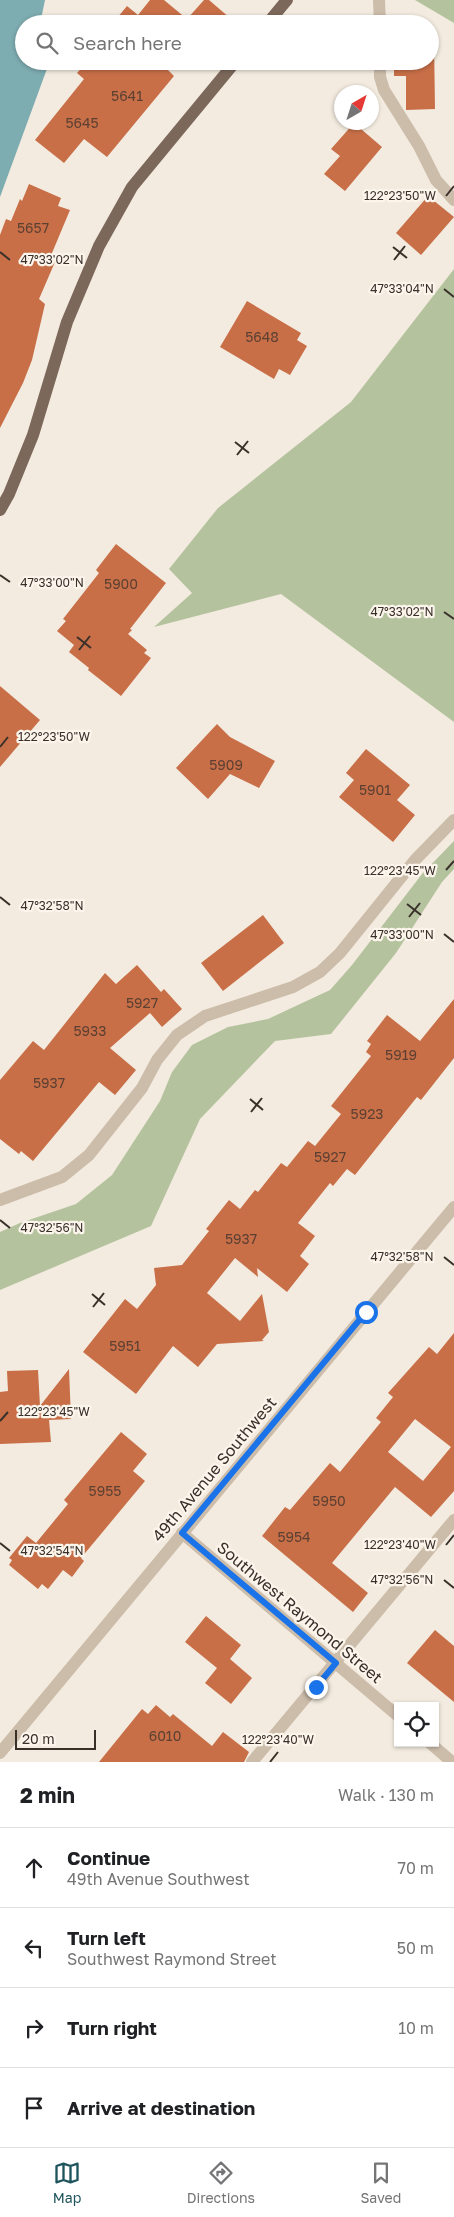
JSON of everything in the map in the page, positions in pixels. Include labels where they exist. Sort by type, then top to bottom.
[{"type":"main road","points":[[274,15],[287,0]]},
{"type":"main road","points":[[0,510],[9,494],[33,435],[66,322],[99,246],[132,187],[229,70]]},
{"type":"street","points":[[379,0],[380,15]]},
{"type":"street","points":[[380,70],[384,90],[419,146],[436,180],[454,200]]},
{"type":"street","points":[[0,1200],[62,1177],[89,1155],[142,1088],[158,1060],[177,1035],[205,1016],[293,987],[320,972],[340,953],[416,860],[454,820]]},
{"type":"street","name":"49th Avenue Southwest","points":[[0,1753],[454,1207]]},
{"type":"street","points":[[252,1762],[454,1520]]},
{"type":"street","name":"Southwest Raymond Street","points":[[182,1533],[394,1713]]},
{"type":"street","points":[[435,1747],[452,1762]]},
{"type":"green space","points":[[415,0],[454,0],[454,23]]},
{"type":"green space","points":[[454,269],[454,722],[281,594],[154,627],[192,593],[169,569],[218,508],[351,402]]},
{"type":"green space","points":[[454,841],[454,869],[442,882],[396,953],[331,1034],[275,1041],[200,1119],[151,1226],[0,1290],[0,1232],[20,1223],[76,1204],[112,1175],[160,1101],[172,1072],[192,1045],[228,1027],[268,1019],[330,990],[352,965],[422,874]]},
{"type":"water","points":[[0,0],[45,0],[42,15],[15,15],[15,70],[47,70],[0,197]]},
{"type":"building","points":[[150,0],[164,0],[182,15],[138,15]]},
{"type":"building","points":[[204,0],[209,0],[226,15],[191,15]]},
{"type":"building","points":[[127,6],[138,15],[120,15]]},
{"type":"building","points":[[80,70],[168,70],[174,76],[107,157],[84,139],[64,163],[35,140],[84,79],[77,73]]},
{"type":"building","points":[[394,70],[434,70],[435,109],[406,110],[406,76],[394,76]]},
{"type":"building","points":[[348,130],[362,130],[382,147],[345,191],[324,174],[340,156],[331,149]]},
{"type":"building","points":[[29,184],[61,198],[58,206],[70,210],[52,253],[58,255],[39,299],[45,304],[32,360],[23,383],[0,428],[0,235],[6,219],[11,221],[20,199],[22,201]]},
{"type":"building","points":[[428,196],[454,217],[421,255],[396,233]]},
{"type":"building","points":[[247,301],[301,333],[297,340],[307,346],[290,375],[279,369],[274,379],[220,347]]},
{"type":"building","points":[[116,544],[166,583],[128,634],[147,650],[144,653],[151,658],[121,696],[69,652],[74,645],[57,631],[66,621],[63,619],[99,573],[96,570]]},
{"type":"building","points":[[0,686],[40,720],[0,767]]},
{"type":"building","points":[[217,724],[230,737],[275,761],[259,788],[230,774],[208,799],[176,768]]},
{"type":"building","points":[[366,749],[410,785],[397,800],[415,815],[393,842],[339,797],[354,780],[346,773]]},
{"type":"building","points":[[263,915],[284,943],[223,991],[201,963]]},
{"type":"building","points":[[137,965],[161,992],[164,989],[182,1009],[162,1027],[150,1013],[110,1048],[136,1070],[115,1095],[99,1082],[33,1161],[21,1151],[19,1154],[0,1139],[0,1080],[33,1041],[44,1050],[105,973],[116,984]]},
{"type":"building","points":[[454,999],[454,1058],[421,1100],[417,1097],[355,1175],[347,1169],[333,1186],[330,1183],[298,1223],[315,1236],[300,1256],[309,1264],[287,1292],[257,1268],[258,1277],[235,1258],[207,1293],[240,1321],[262,1294],[269,1332],[262,1340],[264,1341],[217,1344],[198,1367],[173,1346],[136,1394],[83,1352],[125,1299],[137,1309],[156,1285],[154,1268],[182,1265],[209,1231],[206,1229],[229,1200],[240,1209],[255,1190],[258,1192],[281,1163],[287,1167],[308,1141],[315,1146],[341,1114],[331,1106],[371,1056],[366,1052],[371,1044],[367,1041],[387,1015],[420,1041]]},
{"type":"building","points":[[454,1333],[454,1491],[431,1517],[395,1487],[332,1563],[368,1593],[353,1612],[262,1536],[285,1507],[290,1510],[330,1463],[340,1472],[381,1422],[376,1418],[393,1397],[388,1393],[429,1347],[437,1354]],"holes":[[[415,1419],[451,1447],[423,1481],[388,1452]]]},
{"type":"building","points":[[69,1369],[71,1419],[49,1420],[51,1442],[0,1444],[0,1392],[8,1391],[7,1371],[38,1370],[40,1406]]},
{"type":"building","points":[[121,1432],[147,1454],[133,1471],[145,1481],[81,1558],[84,1561],[72,1577],[63,1570],[48,1589],[42,1584],[38,1589],[9,1565],[12,1560],[9,1558],[27,1536],[36,1543],[68,1504],[64,1500]]},
{"type":"building","points":[[206,1616],[241,1645],[230,1659],[252,1678],[231,1704],[205,1683],[217,1668],[185,1642]]},
{"type":"building","points":[[435,1630],[454,1646],[454,1702],[407,1663]]},
{"type":"building","points":[[156,1705],[170,1717],[173,1714],[212,1746],[223,1732],[249,1752],[244,1762],[99,1762],[142,1709],[148,1714]]},
{"type":"route","points":[[316,1687],[336,1663],[182,1533],[366,1312]]}]
